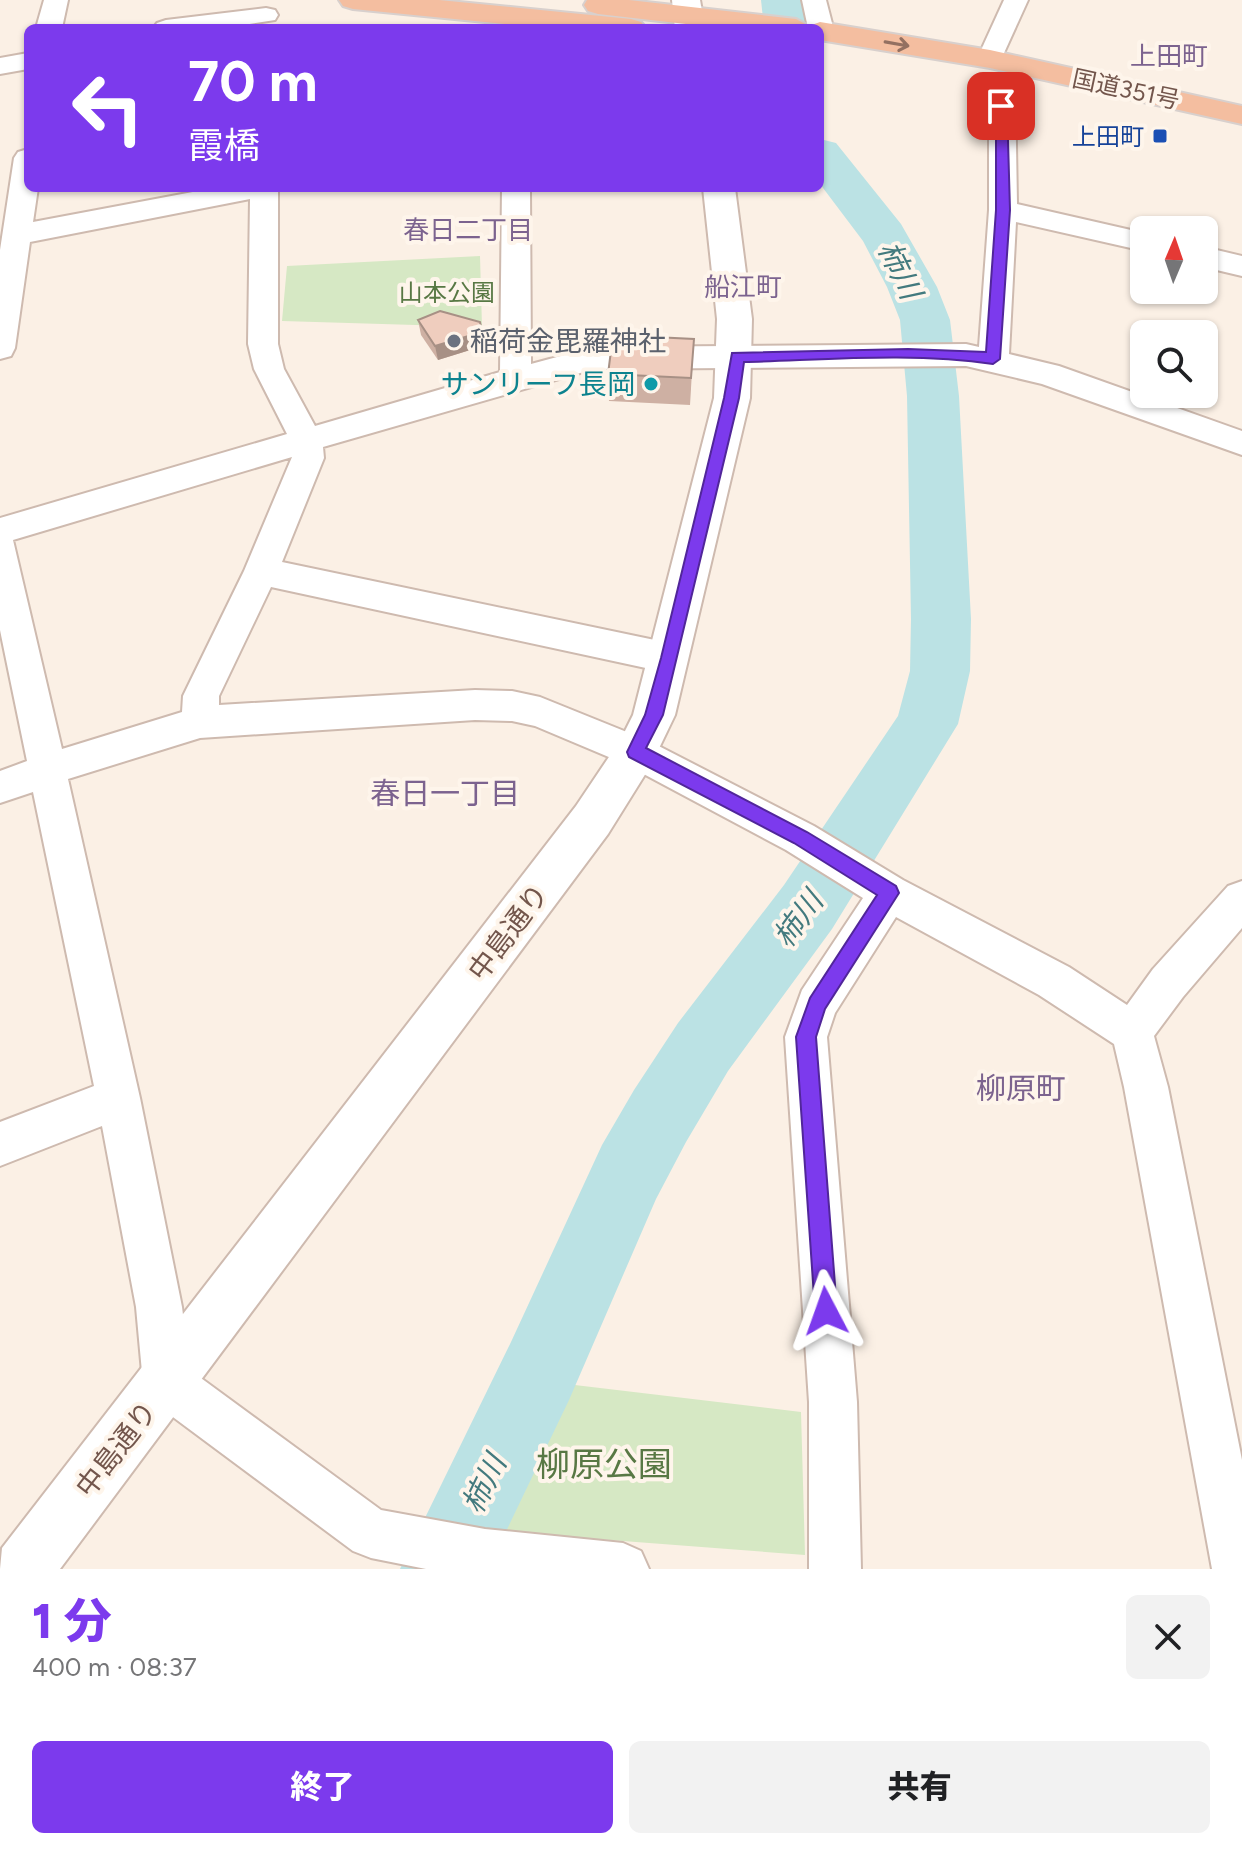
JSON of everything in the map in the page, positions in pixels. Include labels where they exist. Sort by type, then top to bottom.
[{"type":"highway","points":[[353,0],[591,24]]},
{"type":"highway","points":[[548,0],[761,24]]},
{"type":"highway","name":"国道351号","points":[[824,32],[1242,133]]},
{"type":"highway","name":"国道351号","points":[[824,54],[996,72],[1242,115]]},
{"type":"street","points":[[50,24],[56,0]]},
{"type":"street","points":[[159,24],[172,0]]},
{"type":"street","points":[[814,0],[819,24]]},
{"type":"street","points":[[979,357],[1003,210],[996,72],[1016,0]]},
{"type":"street","points":[[195,24],[268,14]]},
{"type":"street","points":[[0,66],[24,62]]},
{"type":"street","points":[[0,348],[24,184]]},
{"type":"street","points":[[16,235],[241,192]]},
{"type":"street","points":[[200,722],[201,696],[261,571],[308,458],[306,440],[269,369],[263,344],[262,192]]},
{"type":"street","points":[[515,379],[516,192]]},
{"type":"street","name":"中島通り","points":[[23,1569],[592,820],[636,752],[654,715],[732,398],[737,357],[720,192]]},
{"type":"street","points":[[1003,210],[1130,239]]},
{"type":"street","points":[[1218,260],[1242,266]]},
{"type":"street","points":[[0,531],[594,358],[908,354],[979,357],[1048,374],[1242,443]]},
{"type":"street","points":[[0,548],[118,1098],[159,1307],[167,1383],[371,1533],[485,1555],[623,1569]]},
{"type":"street","points":[[261,571],[669,658]]},
{"type":"street","points":[[0,787],[200,722],[475,705],[512,706],[540,712],[636,752],[800,838],[884,889],[1054,981],[1132,1032],[1146,1087],[1238,1569]]},
{"type":"street","points":[[835,1569],[833,1402],[806,1037],[817,1004],[884,889]]},
{"type":"street","points":[[1132,1032],[1168,983],[1242,899]]},
{"type":"street","points":[[0,1144],[118,1098]]},
{"type":"green space","name":"山本公園","points":[[480,256],[482,327],[282,321],[287,266]]},
{"type":"green space","name":"柳原公園","points":[[558,1383],[801,1412],[805,1555],[491,1531]]},
{"type":"building","points":[[440,311],[480,322],[482,332],[435,346],[418,320]]},
{"type":"building","points":[[613,335],[694,339],[691,378],[608,374]]},
{"type":"waterway","name":"柿川","points":[[782,0],[785,24]]},
{"type":"waterway","name":"柿川","points":[[443,1569],[540,1371],[629,1172],[660,1116],[703,1047],[808,907],[927,724],[940,671],[941,619],[933,396],[925,320],[912,287],[884,235],[824,158]]},
{"type":"place","name":"上田町","points":[[1160,136]]},
{"type":"place","name":"稲荷金毘羅神社","points":[[454,341]]},
{"type":"place","name":"サンリーフ長岡","points":[[651,384]]},
{"type":"district","name":"上田町","points":[[1169,56]]},
{"type":"district","name":"春日二丁目","points":[[468,230]]},
{"type":"district","name":"船江町","points":[[743,287]]},
{"type":"district","name":"春日一丁目","points":[[445,793]]},
{"type":"district","name":"柳原町","points":[[1021,1088]]},
{"type":"route","points":[[826,1311],[806,1037],[817,1004],[889,893],[800,838],[636,752],[654,715],[669,658],[732,398],[737,357],[908,354],[966,355],[993,359],[1003,210],[1001,106]]}]
